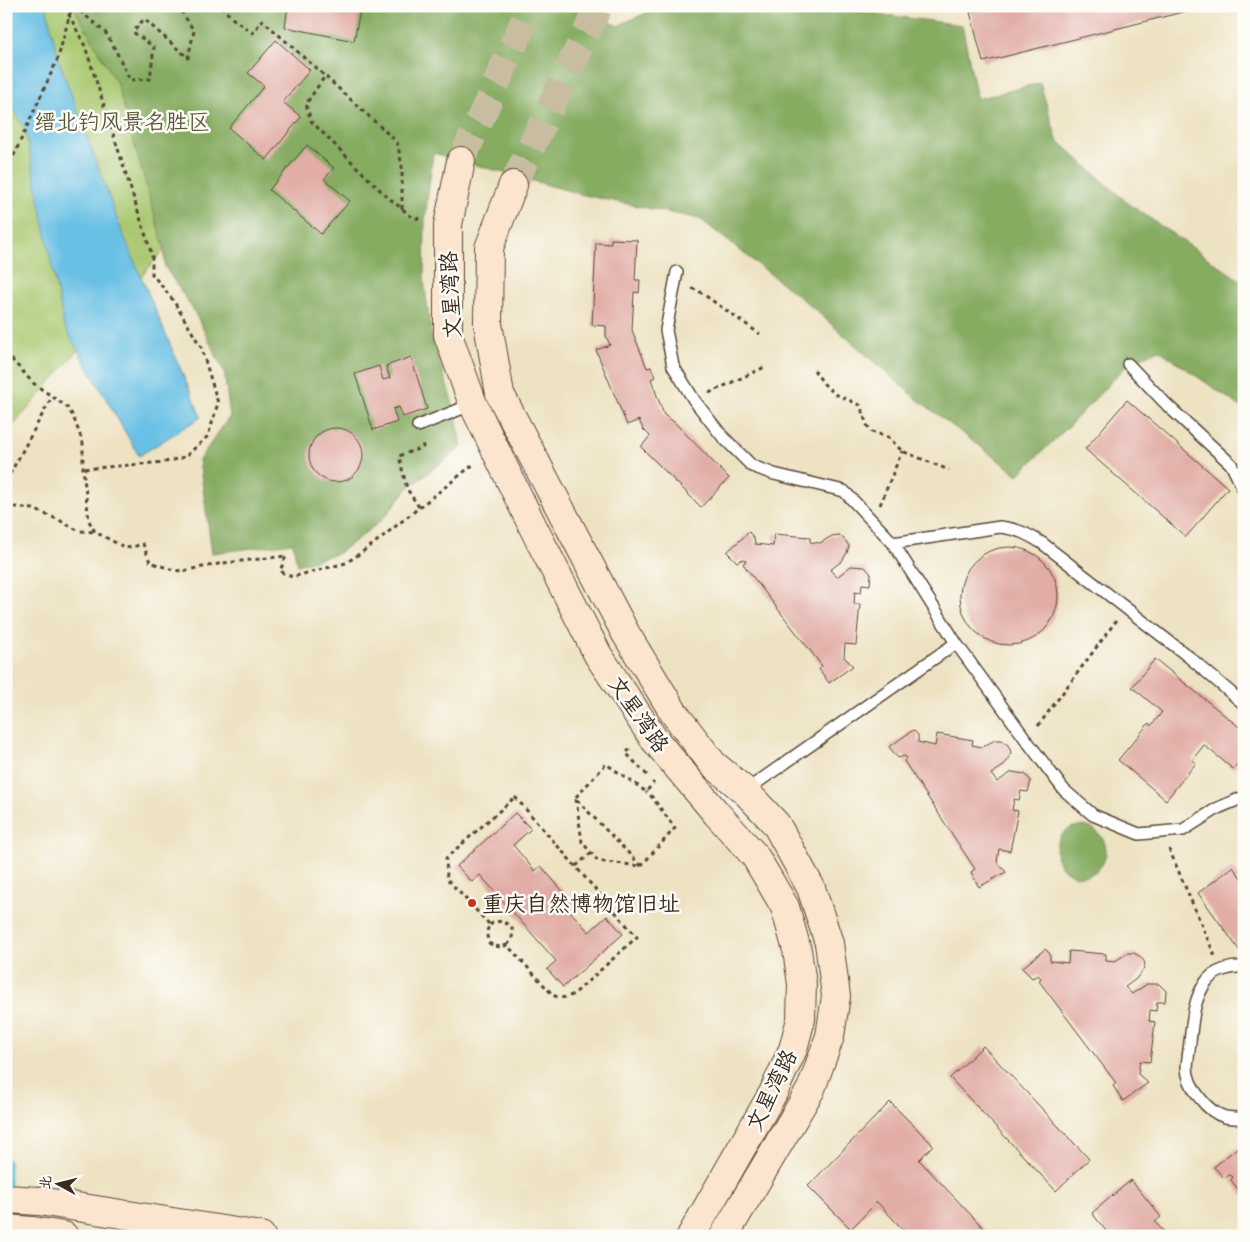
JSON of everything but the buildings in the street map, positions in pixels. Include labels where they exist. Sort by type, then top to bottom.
[{"type":"main road","name":"文星湾路","points":[[461,160],[448,225],[448,335],[473,404],[598,655],[654,739],[755,856],[786,907],[797,950],[802,984],[801,1019],[793,1049],[773,1093],[691,1236]]},
{"type":"main road","name":"文星湾路","points":[[513,185],[489,248],[488,324],[500,394],[626,634],[669,705],[713,764],[746,791],[776,824],[811,888],[829,943],[836,996],[830,1036],[811,1089],[724,1236]]},
{"type":"main road","points":[[6,1199],[39,1201],[257,1235]]},
{"type":"main road","points":[[6,1229],[64,1236]]},
{"type":"lane","points":[[677,272],[666,330],[673,366],[694,400],[722,436],[752,466],[774,474],[844,491],[893,543],[956,642],[1064,790],[1093,816],[1139,834],[1183,830],[1218,808],[1244,797]]},
{"type":"lane","points":[[1128,364],[1168,406],[1231,464],[1244,490]]},
{"type":"lane","points":[[418,426],[473,404]]},
{"type":"lane","points":[[893,543],[1000,527],[1015,529],[1026,534],[1042,543],[1189,657],[1244,704]]},
{"type":"lane","points":[[746,791],[956,642]]},
{"type":"lane","points":[[1244,967],[1221,970],[1207,980],[1197,999],[1192,1023],[1187,1069],[1192,1085],[1212,1111],[1224,1117],[1244,1119]]},
{"type":"path","points":[[6,227],[7,164],[58,58],[71,6],[105,32],[130,80],[150,79],[154,48],[133,32],[144,19],[188,58],[194,31],[178,6]]},
{"type":"path","points":[[221,6],[232,18],[253,33],[262,20],[397,142],[402,166],[402,209]]},
{"type":"path","points":[[69,15],[86,46],[152,255],[152,274],[173,300],[201,347],[218,403],[208,436],[185,457],[165,462],[83,469]]},
{"type":"path","points":[[325,76],[306,104],[311,121],[384,194],[412,218],[448,225]]},
{"type":"path","points":[[700,292],[760,334]]},
{"type":"path","points":[[6,353],[33,383],[67,407],[73,416],[82,443],[89,521],[94,532]]},
{"type":"path","points":[[694,400],[765,367]]},
{"type":"path","points":[[814,370],[824,384],[835,394],[860,405],[867,425],[872,432],[888,437],[902,451],[949,470]]},
{"type":"path","points":[[6,481],[52,397]]},
{"type":"path","points":[[6,506],[33,509],[79,531],[94,532],[126,548],[143,544],[150,562],[173,570],[286,556],[280,571],[292,577],[346,563],[372,545],[495,448]]},
{"type":"path","points":[[873,522],[902,451]]},
{"type":"path","points":[[399,456],[407,489],[419,507]]},
{"type":"path","points":[[1027,740],[1125,608]]},
{"type":"path","points":[[626,753],[654,782],[646,792]]},
{"type":"path","points":[[606,764],[652,797],[676,828],[641,866],[598,861],[582,842],[576,798],[606,764]]},
{"type":"path","points":[[490,925],[447,879],[446,858],[515,797],[637,937],[574,994],[566,998],[559,998],[553,995],[507,945]]},
{"type":"path","points":[[576,798],[641,866]]},
{"type":"path","points":[[1162,832],[1221,970]]},
{"type":"path","points":[[576,866],[591,853]]},
{"type":"path","points":[[503,921],[512,928],[512,939],[507,945],[502,947],[489,943],[486,935],[490,925],[494,922],[503,921]]},
{"type":"green space","name":"缙北钓风景名胜区","points":[[6,6],[347,6],[296,96],[6,434]]},
{"type":"green space","points":[[73,6],[584,6],[617,26],[662,6],[799,6],[822,7],[962,25],[977,99],[1040,83],[1057,140],[1129,204],[1244,283],[1244,409],[1159,350],[1128,364],[1068,427],[1018,475],[913,396],[806,302],[700,219],[580,194],[433,153],[425,220],[424,280],[431,334],[455,411],[462,447],[407,489],[382,520],[339,553],[297,565],[293,543],[212,553],[199,460],[230,416],[224,371],[194,311],[165,267],[164,248],[117,84]]},
{"type":"green space","points":[[1081,826],[1091,828],[1099,833],[1104,841],[1106,851],[1104,861],[1099,869],[1091,874],[1081,876],[1071,874],[1063,869],[1058,861],[1056,851],[1058,841],[1063,833],[1071,828]]},
{"type":"water","points":[[6,6],[46,6],[58,58],[120,227],[201,417],[139,456],[64,326],[25,129],[6,95]]},
{"type":"waterway","points":[[6,1162],[8,1224]]},
{"type":"tunnel","points":[[461,161],[531,6]]},
{"type":"tunnel","points":[[513,185],[599,6]]},
{"type":"place","name":"重庆自然博物馆旧址","points":[[472,903]]}]
